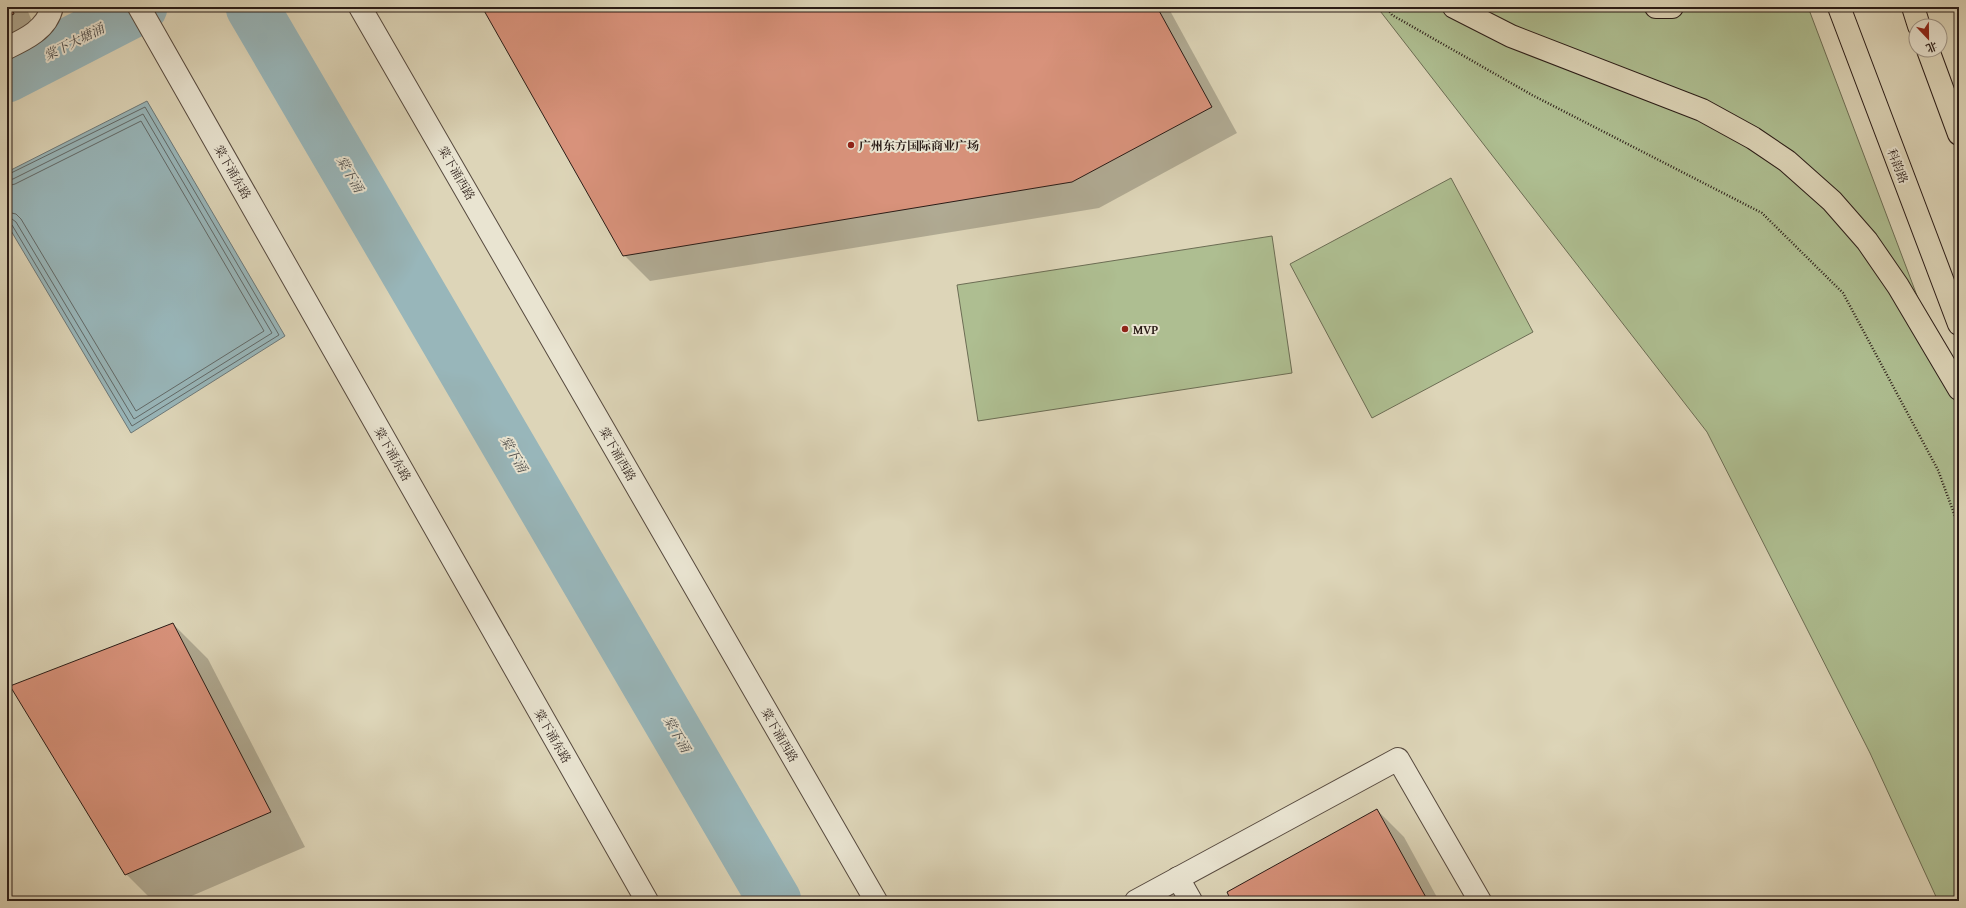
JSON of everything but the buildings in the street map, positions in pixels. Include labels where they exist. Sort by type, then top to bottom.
[{"type":"highway","points":[[1454,7],[1511,36],[1702,110],[1753,138],[1787,161],[1832,201],[1867,241],[1898,286],[1959,389]]},
{"type":"highway","points":[[1656,7],[1672,7]]},
{"type":"highway","name":"科韵路","points":[[1839,7],[1959,324]]},
{"type":"highway","points":[[1912,7],[1916,18]]},
{"type":"highway","points":[[1931,58],[1959,134]]},
{"type":"street","points":[[7,48],[32,36],[50,16],[52,7]]},
{"type":"street","name":"棠下涌东路","points":[[139,7],[647,901]]},
{"type":"street","name":"棠下涌西路","points":[[360,7],[876,901]]},
{"type":"street","points":[[1136,901],[1398,759],[1480,901]]},
{"type":"street","points":[[1178,878],[1191,901]]},
{"type":"path","points":[[1386,7],[1392,15],[1532,95],[1762,213],[1843,293],[1938,470],[1959,527]]},
{"type":"green space","points":[[1377,7],[1808,7],[1959,407],[1959,901],[1938,901],[1870,753],[1707,432]]},
{"type":"green space","points":[[1451,178],[1533,332],[1372,418],[1290,264]]},
{"type":"green space","name":"MVP","points":[[1272,236],[1292,373],[978,421],[957,285]]},
{"type":"water","points":[[147,101],[285,336],[131,433],[7,224],[7,172]]},
{"type":"waterway","name":"棠下大塘涌","points":[[7,76],[141,7]]},
{"type":"waterway","name":"棠下涌","points":[[252,7],[775,901]]},
{"type":"place","name":"广州东方国际商业广场","points":[[851,145]]},
{"type":"place","name":"MVP","points":[[1125,329]]}]
